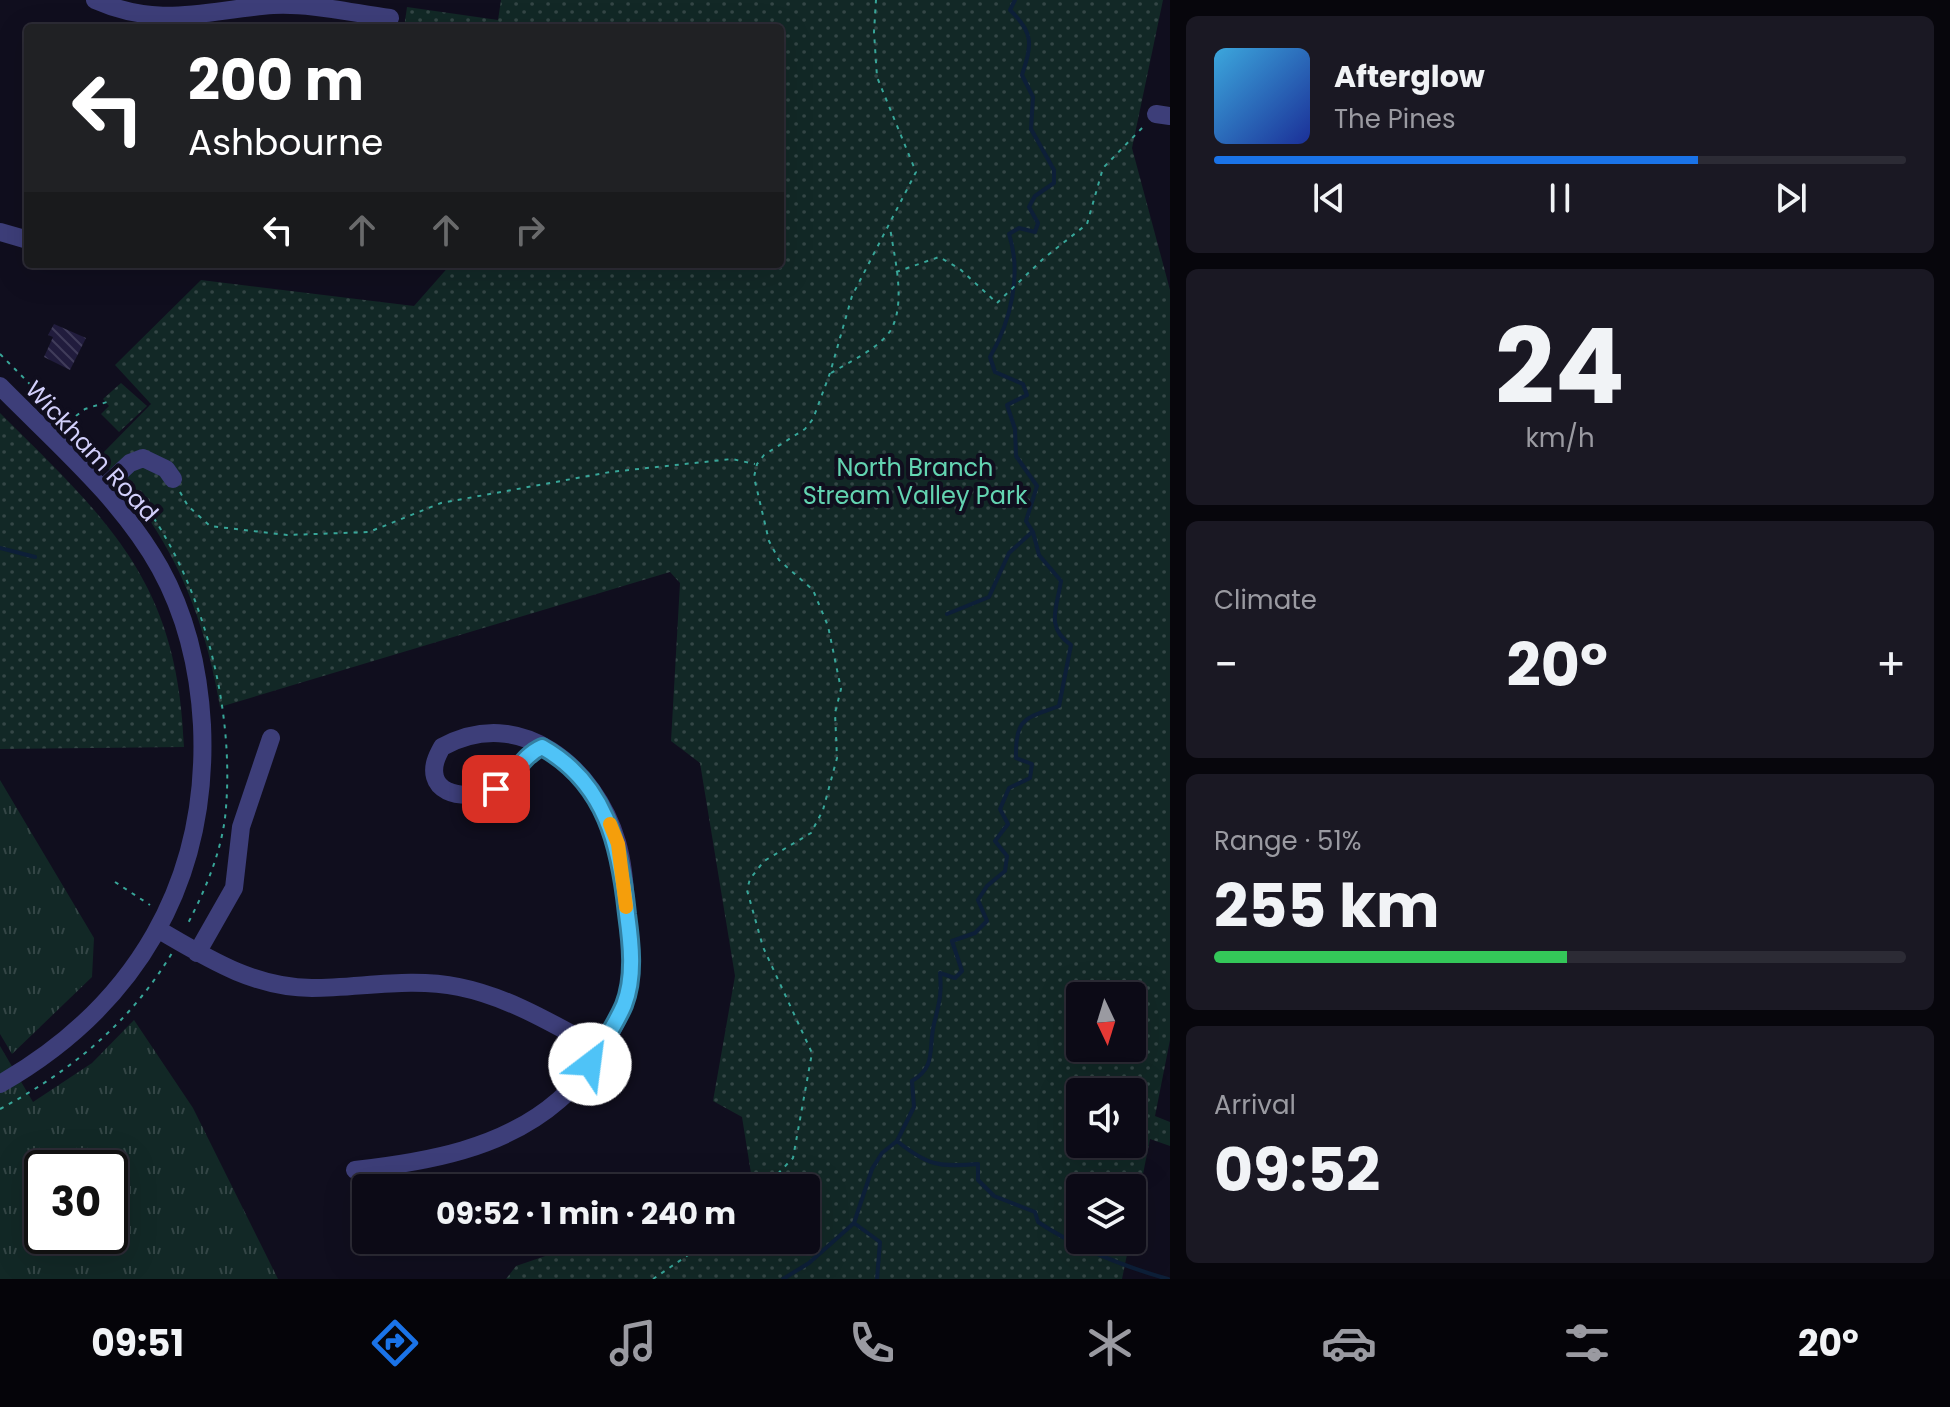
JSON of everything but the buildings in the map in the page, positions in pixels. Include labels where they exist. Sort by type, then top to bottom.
[{"type":"street","points":[[95,0],[116,9],[169,19],[274,5],[391,15]]},
{"type":"street","points":[[0,232],[24,239]]},
{"type":"street","name":"Wickham Road","points":[[0,386],[102,489],[143,542],[174,597],[195,661],[204,770],[188,862],[159,930],[111,996],[71,1037],[0,1084]]},
{"type":"street","points":[[102,489],[130,463],[143,458],[166,469],[173,479]]},
{"type":"street","points":[[355,1170],[448,1157],[489,1140],[557,1103],[581,1080],[624,1004],[632,951],[618,844],[602,806],[576,770],[542,747],[505,731],[486,731],[442,747],[433,773],[437,783],[449,792],[479,794],[506,783],[528,753],[542,747]]},
{"type":"street","points":[[197,953],[234,888],[241,827],[271,738]]},
{"type":"street","points":[[159,930],[233,971],[281,985],[311,988],[411,981],[459,987],[528,1011],[599,1049]]},
{"type":"path","points":[[778,1174],[793,1158],[812,1053],[763,947],[747,890],[750,879],[764,861],[811,833],[823,810],[837,758],[835,713],[841,689],[828,626],[813,590],[789,572],[769,541],[754,477],[757,464],[805,429],[813,419],[852,296],[916,172],[906,141],[881,92],[874,32],[876,0]]},
{"type":"path","points":[[896,272],[939,257],[960,269],[997,303],[1043,259],[1087,224],[1103,168],[1163,115]]},
{"type":"path","points":[[830,373],[868,350],[892,329],[898,299],[890,227]]},
{"type":"path","points":[[0,354],[143,502],[172,548],[201,617],[223,713],[227,757],[225,818],[213,868],[189,922],[144,998],[114,1030],[50,1080],[0,1109]]},
{"type":"path","points":[[68,422],[85,409],[107,402]]},
{"type":"path","points":[[173,479],[188,506],[210,526],[287,535],[369,532],[441,503],[610,472],[732,459],[757,464]]},
{"type":"path","points":[[115,882],[160,909]]},
{"type":"path","points":[[181,919],[189,922]]},
{"type":"path","points":[[653,1279],[690,1254]]},
{"type":"green space","name":"North Branch Stream Valley Park","points":[[501,0],[1163,0],[1132,148],[1170,290],[1170,1040],[1155,1116],[1170,1122],[1170,1146],[1150,1139],[1143,1174],[1066,1174],[1066,1254],[1127,1254],[1122,1279],[506,1279],[516,1266],[551,1254],[820,1254],[820,1174],[751,1174],[742,1117],[713,1101],[735,976],[700,763],[671,741],[680,583],[670,572],[220,707],[204,637],[179,572],[144,513],[98,458],[151,404],[115,365],[201,280],[414,306],[447,268],[784,268],[784,24],[405,24],[407,7],[498,20]]},
{"type":"green space","points":[[121,383],[147,406],[119,432],[101,414],[109,406],[103,399]]},
{"type":"green space","points":[[0,413],[74,488],[131,559],[152,598],[168,641],[179,690],[184,747],[0,749]]},
{"type":"green space","points":[[0,780],[94,938],[92,977],[12,1054],[0,1034]]},
{"type":"green space","points":[[134,1020],[193,1108],[278,1279],[0,1279],[0,1046],[33,1102],[92,1063]]},
{"type":"waterway","points":[[783,1279],[809,1263],[854,1223],[872,1169],[882,1153],[897,1141],[914,1107],[912,1081],[925,1069],[930,1056],[940,973],[955,978],[962,971],[952,941],[975,933],[987,921],[978,900],[987,886],[1005,871],[1007,856],[995,841],[1008,824],[1000,809],[1009,788],[1030,778],[1032,764],[1016,758],[1020,727],[1031,717],[1059,706],[1071,645],[1055,624],[1061,581],[1039,555],[1033,532],[1026,521],[1037,486],[1016,456],[1015,429],[1007,405],[1027,395],[1023,384],[995,372],[990,357],[1004,328],[1012,297],[1014,265],[1009,234],[1019,228],[1035,232],[1038,223],[1029,207],[1035,196],[1054,183],[1054,170],[1031,129],[1033,97],[1022,75],[1029,40],[1027,32],[1010,10],[1015,0]]},
{"type":"waterway","points":[[947,614],[989,597],[1009,553],[1032,532]]},
{"type":"waterway","points":[[0,548],[35,557]]},
{"type":"waterway","points":[[897,1141],[917,1156],[934,1163],[978,1164],[978,1180],[994,1196],[1035,1212],[1038,1222],[1053,1232],[1117,1262],[1168,1279]]},
{"type":"waterway","points":[[854,1223],[880,1242],[877,1279]]},
{"type":"slow traffic","points":[[610,824],[618,844],[626,907]]},
{"type":"route","points":[[496,789],[506,783],[528,753],[542,747],[576,770],[595,795],[618,844],[632,951],[629,978],[624,1004],[590,1064]]}]
